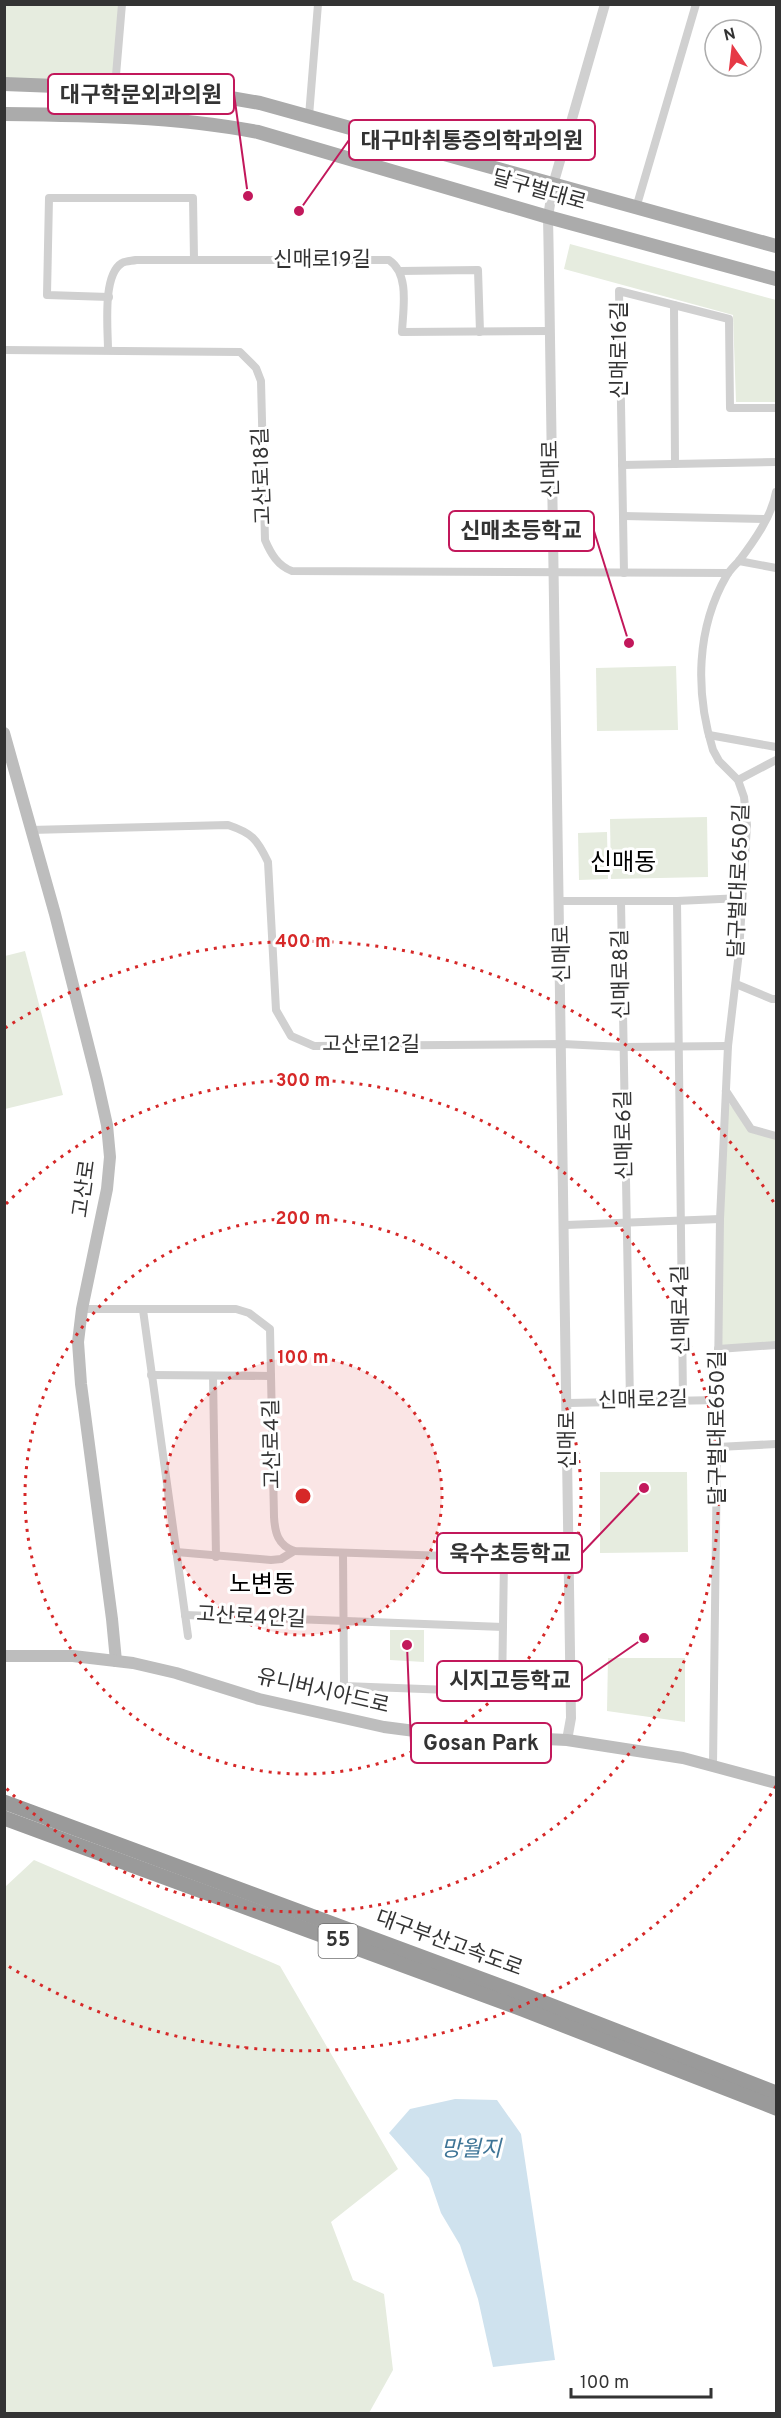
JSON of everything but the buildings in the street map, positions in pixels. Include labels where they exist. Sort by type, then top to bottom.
[{"type":"highway","name":"대구부산고속도로","points":[[4,1802],[99,1844],[777,2108]]},
{"type":"highway","name":"대구부산고속도로","points":[[4,1818],[99,1844]]},
{"type":"highway","name":"대구부산고속도로","points":[[158,1867],[519,1993],[777,2093]]},
{"type":"main road","name":"달구벌대로","points":[[4,84],[115,87],[202,93],[260,103],[777,246]]},
{"type":"main road","name":"달구벌대로","points":[[4,114],[152,118],[248,130],[309,145],[548,217],[777,279]]},
{"type":"main road","name":"고산로","points":[[4,733],[55,914],[98,1080],[110,1157],[107,1189],[82,1310],[78,1342],[116,1660]]},
{"type":"main road","name":"유니버시아드로","points":[[4,1656],[39,1654],[116,1660],[151,1666],[303,1710],[384,1727],[438,1734],[567,1740],[683,1758],[777,1783]]},
{"type":"street","points":[[115,87],[122,4]]},
{"type":"street","points":[[309,116],[318,4]]},
{"type":"street","name":"신매로","points":[[567,1740],[572,1718],[562,901],[553,571],[548,217],[553,185],[605,4]]},
{"type":"street","points":[[636,208],[696,4]]},
{"type":"street","points":[[109,297],[46,295],[49,198],[193,198],[194,260]]},
{"type":"street","name":"신매로19길","points":[[108,350],[109,283],[114,271],[123,263],[136,260],[389,260],[400,271],[403,290],[402,332],[550,331]]},
{"type":"street","points":[[400,271],[478,270],[480,332]]},
{"type":"street","name":"신매로16길","points":[[624,573],[619,291],[729,319],[730,408],[777,408]]},
{"type":"street","points":[[674,305],[675,464]]},
{"type":"street","name":"고산로18길","points":[[4,350],[240,352],[248,358],[256,368],[261,381],[265,540],[271,554],[284,568],[292,571],[553,571]]},
{"type":"street","points":[[622,465],[777,462]]},
{"type":"street","name":"달구벌대로650길","points":[[713,1765],[720,1219],[728,1046],[736,984],[746,809],[738,780],[718,761],[713,750],[700,673],[710,612],[728,573],[739,561],[775,505],[777,492]]},
{"type":"street","points":[[623,516],[765,519]]},
{"type":"street","points":[[739,561],[777,568]]},
{"type":"street","points":[[553,571],[728,573]]},
{"type":"street","points":[[709,735],[777,747]]},
{"type":"street","name":"달구벌대로650길","points":[[738,780],[777,760]]},
{"type":"street","name":"고산로12길","points":[[30,830],[228,825],[246,831],[259,843],[268,862],[276,1010],[291,1036],[314,1046],[563,1044]]},
{"type":"street","name":"신매로8길","points":[[562,901],[677,901],[742,898]]},
{"type":"street","name":"신매로8길","points":[[621,901],[623,1047]]},
{"type":"street","points":[[677,901],[681,1221]]},
{"type":"street","name":"달구벌대로650길","points":[[736,984],[777,999]]},
{"type":"street","points":[[563,1044],[623,1047],[728,1046]]},
{"type":"street","name":"신매로6길","points":[[623,1047],[628,1223]]},
{"type":"street","points":[[726,1091],[751,1129],[777,1136]]},
{"type":"street","points":[[566,1225],[720,1219]]},
{"type":"street","name":"신매로4길","points":[[681,1221],[683,1400]]},
{"type":"street","points":[[628,1223],[630,1402]]},
{"type":"street","name":"고산로4길","points":[[82,1310],[236,1309],[249,1313],[270,1329],[275,1529],[282,1545],[294,1551]]},
{"type":"street","name":"고산로4안길","points":[[143,1310],[185,1615],[503,1627]]},
{"type":"street","points":[[718,1349],[777,1345]]},
{"type":"street","points":[[152,1375],[271,1376]]},
{"type":"street","points":[[213,1376],[216,1557]]},
{"type":"street","name":"신매로2길","points":[[568,1403],[718,1400]]},
{"type":"street","points":[[718,1446],[777,1444]]},
{"type":"street","points":[[176,1552],[271,1560],[281,1559],[294,1551],[569,1560]]},
{"type":"street","points":[[343,1554],[344,1686],[502,1692],[571,1692]]},
{"type":"street","points":[[502,1692],[504,1559]]},
{"type":"street","points":[[185,1615],[188,1636]]},
{"type":"shaded area","points":[[5,5],[122,5],[115,87],[5,84]]},
{"type":"shaded area","points":[[570,244],[776,300],[776,402],[736,402],[733,315],[564,269]]},
{"type":"shaded area","points":[[676,666],[678,730],[597,731],[596,668]]},
{"type":"shaded area","points":[[707,817],[708,877],[611,879],[610,819]]},
{"type":"shaded area","points":[[607,832],[608,879],[579,880],[578,833]]},
{"type":"shaded area","points":[[25,951],[63,1095],[5,1109],[5,956]]},
{"type":"shaded area","points":[[725,1099],[751,1129],[776,1136],[776,1345],[718,1349]]},
{"type":"shaded area","points":[[600,1472],[687,1472],[688,1552],[600,1553]]},
{"type":"shaded area","points":[[390,1630],[424,1630],[424,1662],[390,1660]]},
{"type":"shaded area","points":[[608,1658],[685,1658],[685,1722],[607,1711]]},
{"type":"shaded area","points":[[34,1860],[280,1966],[398,2169],[331,2222],[353,2280],[384,2294],[393,2370],[369,2413],[5,2413],[5,1887]]},
{"type":"water","name":"망월지","points":[[455,2099],[497,2100],[521,2134],[555,2360],[493,2367],[478,2299],[460,2245],[441,2213],[429,2178],[389,2133],[410,2109]]},
{"type":"place","name":"대구학문외과의원","points":[[248,196]]},
{"type":"place","name":"대구마취통증의학과의원","points":[[299,211]]},
{"type":"place","name":"신매초등학교","points":[[629,643]]},
{"type":"place","name":"욱수초등학교","points":[[644,1488]]},
{"type":"place","name":"시지고등학교","points":[[644,1638]]},
{"type":"place","name":"Gosan Park","points":[[407,1645]]},
{"type":"district","name":"신매동","points":[[623,864]]},
{"type":"district","name":"노변동","points":[[262,1586]]}]
